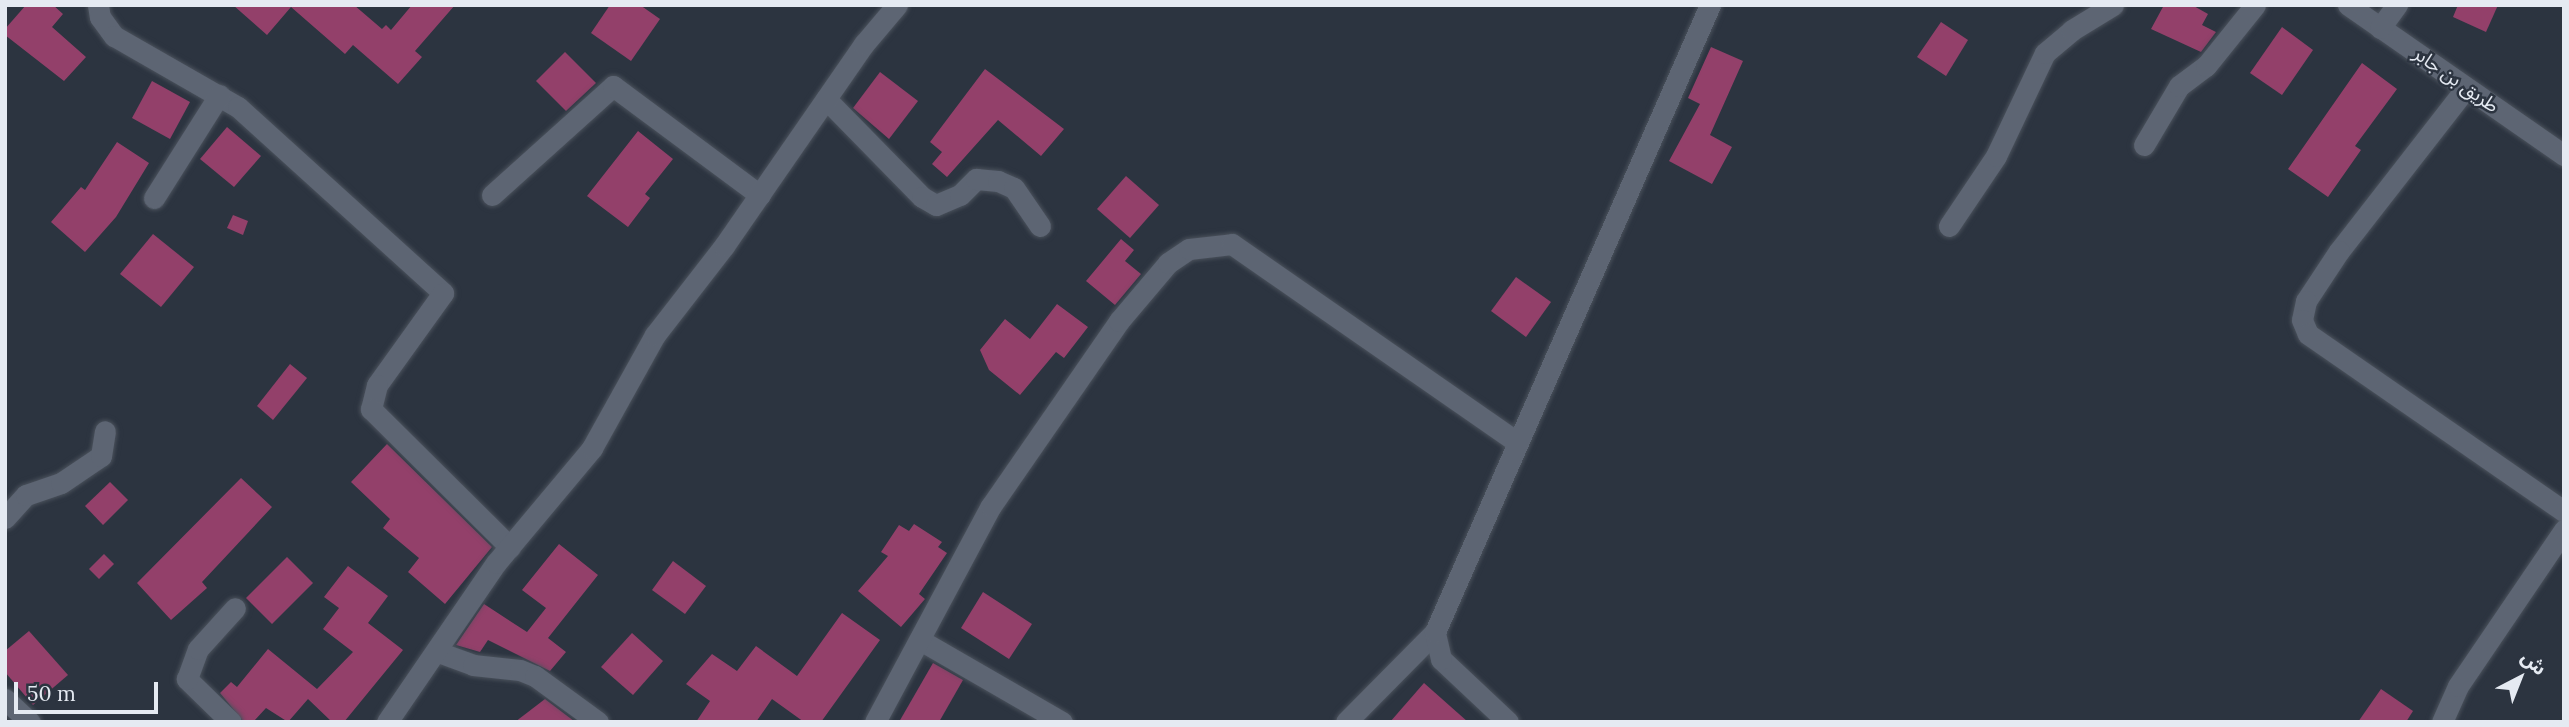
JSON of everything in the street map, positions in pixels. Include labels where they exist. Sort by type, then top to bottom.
[{"type":"street","points":[[98,5],[100,17],[114,36],[238,107],[443,293],[377,384],[371,409],[510,547]]},
{"type":"street","points":[[387,722],[510,547],[592,447],[655,335],[897,5]]},
{"type":"street","points":[[1346,722],[1435,632],[1710,5]]},
{"type":"street","points":[[1949,226],[1996,156],[2045,52],[2072,30],[2113,5]]},
{"type":"street","points":[[2144,145],[2179,86],[2206,66],[2255,5]]},
{"type":"street","name":"طريق بن جابر","points":[[2348,5],[2564,155]]},
{"type":"street","points":[[2380,28],[2397,5]]},
{"type":"street","points":[[492,195],[613,86],[760,195]]},
{"type":"street","points":[[2466,88],[2339,251],[2305,301],[2302,320],[2308,334],[2564,511]]},
{"type":"street","points":[[154,198],[219,95]]},
{"type":"street","points":[[826,99],[922,197],[936,205],[960,195],[976,178],[998,180],[1014,188],[1040,226]]},
{"type":"street","points":[[874,722],[991,506],[1119,321],[1168,264],[1189,249],[1232,244],[1518,443]]},
{"type":"street","points":[[5,518],[26,495],[61,483],[101,456],[105,431]]},
{"type":"street","points":[[2442,722],[2458,685],[2564,530]]},
{"type":"street","points":[[230,722],[187,679],[198,649],[235,608]]},
{"type":"street","points":[[1435,632],[1441,659],[1508,722]]},
{"type":"street","points":[[920,640],[1062,722]]},
{"type":"street","points":[[438,652],[473,665],[520,670],[535,676],[598,722]]},
{"type":"building","points":[[26,5],[53,5],[63,14],[52,27],[86,57],[64,81],[5,35],[5,29]]},
{"type":"building","points":[[233,5],[354,5],[382,29],[386,25],[391,30],[412,5],[455,5],[415,51],[422,57],[398,84],[353,45],[345,54],[291,7],[267,35]]},
{"type":"building","points":[[610,5],[640,5],[660,19],[631,61],[591,33]]},
{"type":"building","points":[[2164,5],[2192,5],[2208,14],[2202,25],[2216,32],[2201,52],[2151,29]]},
{"type":"building","points":[[2458,5],[2498,5],[2486,32],[2453,17]]},
{"type":"building","points":[[1941,22],[1968,40],[1946,76],[1917,57]]},
{"type":"building","points":[[2282,27],[2313,50],[2282,95],[2250,73]]},
{"type":"building","points":[[1711,47],[1743,61],[1710,135],[1732,147],[1712,184],[1669,161],[1700,104],[1688,98]]},
{"type":"building","points":[[565,52],[596,83],[566,111],[536,81]]},
{"type":"building","points":[[2362,63],[2397,89],[2355,146],[2361,150],[2328,197],[2288,169]]},
{"type":"building","points":[[985,69],[1064,129],[1041,156],[998,120],[947,177],[932,164],[942,152],[930,142]]},
{"type":"building","points":[[880,72],[918,101],[889,139],[853,108]]},
{"type":"building","points":[[152,81],[190,102],[170,139],[132,118]]},
{"type":"building","points":[[227,127],[261,156],[234,187],[200,159]]},
{"type":"building","points":[[638,131],[673,159],[645,194],[650,198],[628,227],[587,196]]},
{"type":"building","points":[[117,142],[149,163],[116,217],[85,252],[51,222],[81,187],[85,190]]},
{"type":"building","points":[[1126,176],[1159,205],[1130,238],[1097,209]]},
{"type":"building","points":[[233,215],[248,221],[243,235],[227,228]]},
{"type":"building","points":[[153,234],[194,267],[161,307],[120,274]]},
{"type":"building","points":[[1121,239],[1134,250],[1125,261],[1141,274],[1115,305],[1086,281]]},
{"type":"building","points":[[1516,277],[1551,302],[1526,337],[1491,311]]},
{"type":"building","points":[[1057,304],[1088,327],[1064,358],[1056,352],[1020,395],[989,370],[980,350],[1005,319],[1030,339]]},
{"type":"building","points":[[290,364],[307,378],[273,420],[257,406]]},
{"type":"building","points":[[387,444],[492,547],[445,604],[408,572],[419,558],[383,528],[390,519],[351,482]]},
{"type":"building","points":[[241,478],[272,507],[202,582],[207,588],[171,620],[137,583]]},
{"type":"building","points":[[110,482],[128,500],[103,525],[85,506]]},
{"type":"building","points":[[914,524],[942,542],[938,547],[947,553],[919,594],[925,599],[901,627],[858,591],[888,556],[881,552],[899,525],[909,531]]},
{"type":"building","points":[[559,544],[598,575],[548,638],[566,652],[550,671],[488,640],[480,652],[456,645],[484,604],[527,632],[546,608],[522,590]]},
{"type":"building","points":[[104,554],[114,564],[99,579],[89,569]]},
{"type":"building","points":[[287,557],[313,583],[272,624],[246,598]]},
{"type":"building","points":[[673,561],[706,586],[685,614],[652,590]]},
{"type":"building","points":[[348,566],[388,596],[368,623],[403,650],[344,722],[332,722],[308,699],[288,722],[266,708],[253,722],[244,722],[220,693],[231,682],[237,687],[268,649],[317,689],[353,652],[323,629],[339,608],[324,597]]},
{"type":"building","points":[[983,592],[1032,624],[1009,659],[961,628]]},
{"type":"building","points":[[842,613],[880,640],[821,722],[804,722],[772,699],[756,722],[696,722],[710,701],[686,684],[712,654],[737,671],[756,646],[797,676]]},
{"type":"building","points":[[29,631],[68,675],[33,705],[5,672],[5,651]]},
{"type":"building","points":[[632,633],[663,661],[633,695],[601,667]]},
{"type":"building","points":[[933,663],[963,680],[939,722],[899,722]]},
{"type":"building","points":[[1424,683],[1468,722],[1390,722]]},
{"type":"building","points":[[2381,689],[2413,711],[2406,722],[2358,722]]},
{"type":"building","points":[[545,699],[575,722],[515,722]]}]
